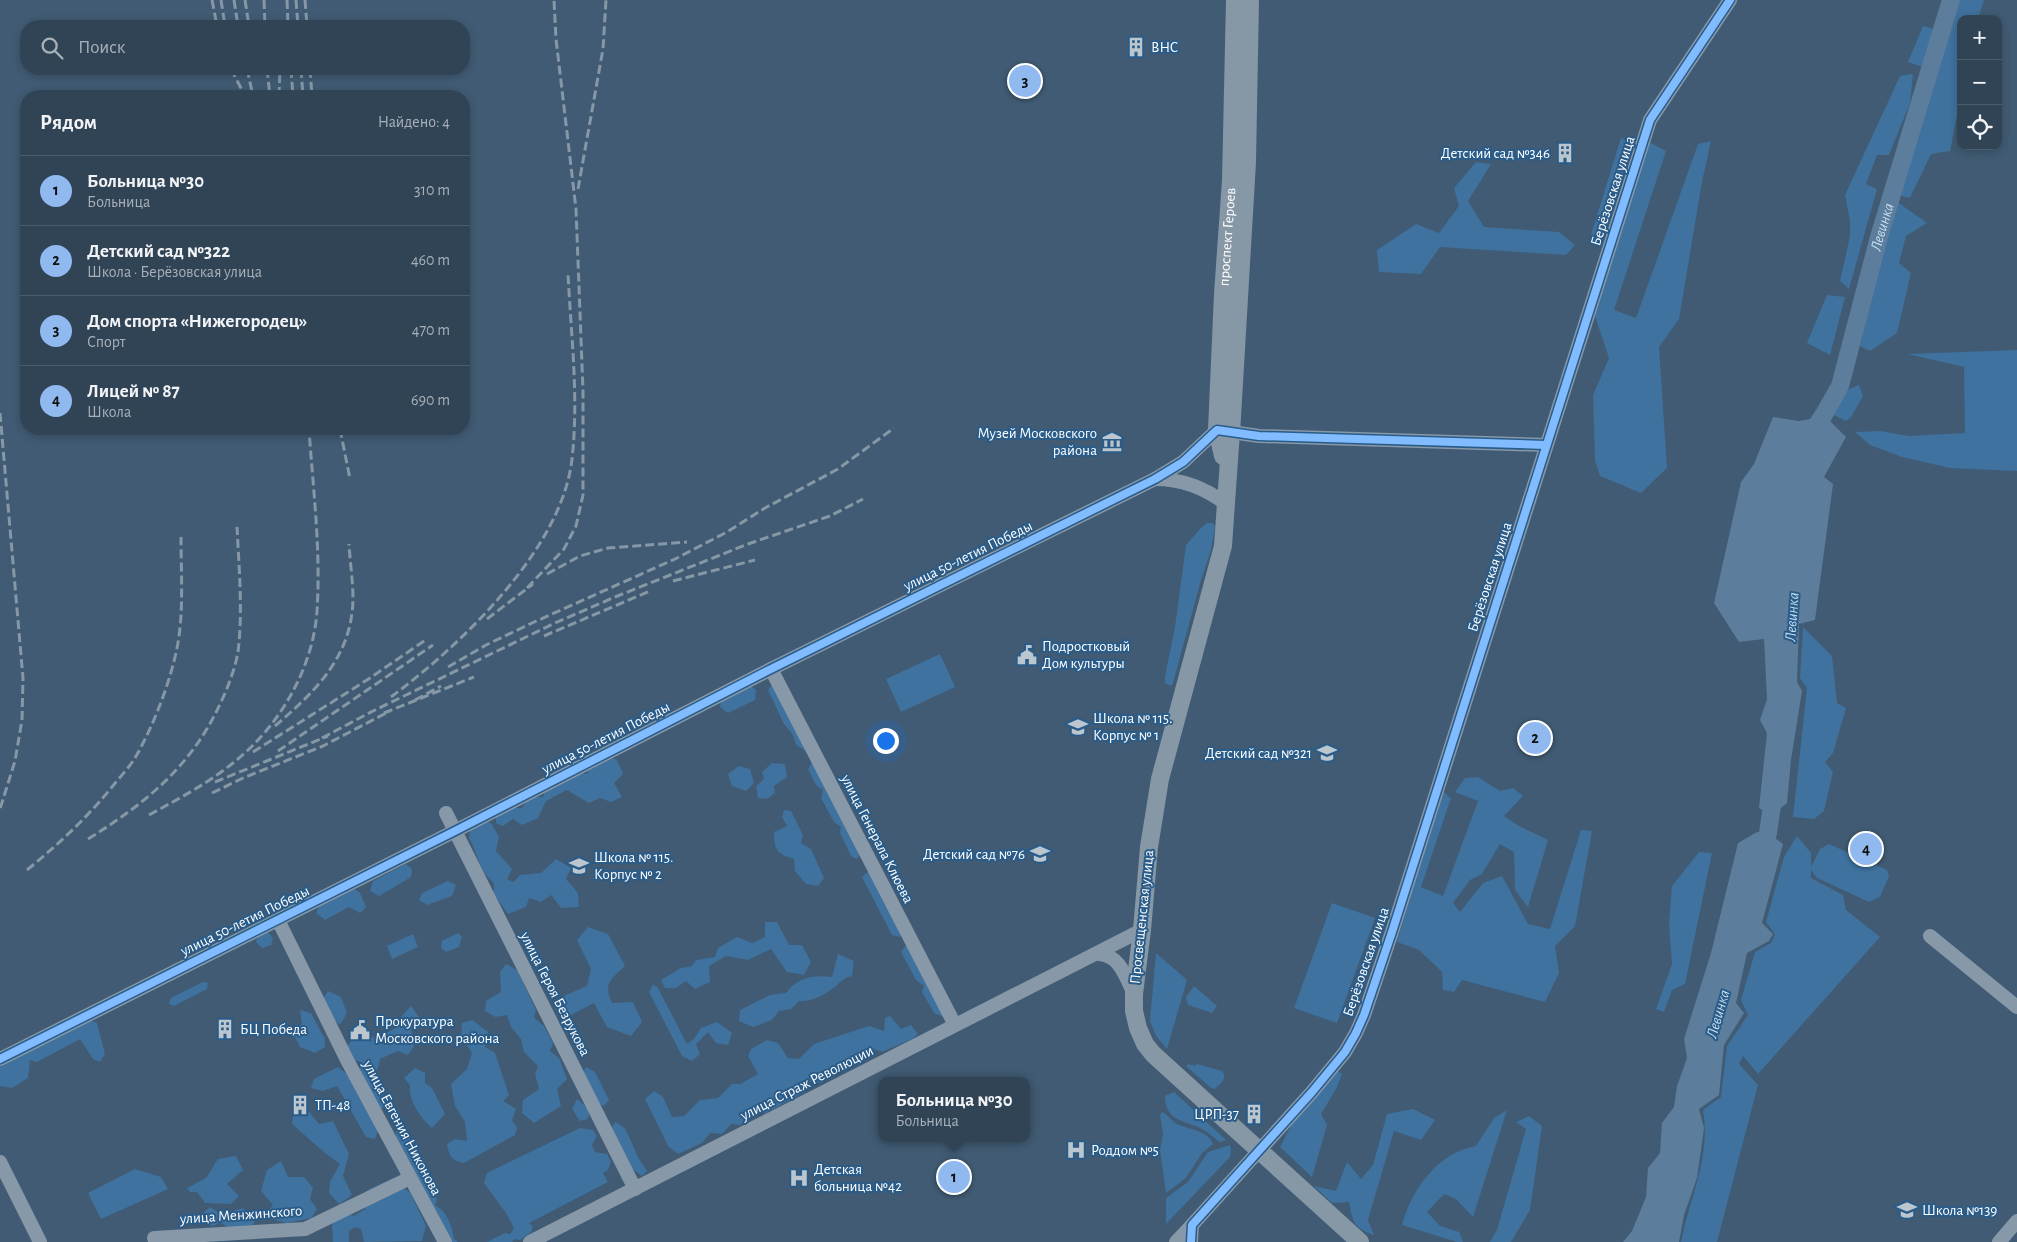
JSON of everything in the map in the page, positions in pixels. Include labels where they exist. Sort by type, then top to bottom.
[{"type":"main road","name":"проспект Героев","points":[[1226,504],[1227,472],[1224,431],[1235,0]]},
{"type":"main road","name":"проспект Героев","points":[[1224,431],[1247,162],[1250,0]]},
{"type":"main road","name":"Просвещенская улица","points":[[1226,504],[1223,546],[1158,788],[1149,847],[1134,994],[1135,1020],[1145,1044],[1163,1064],[1360,1242]]},
{"type":"street","name":"Берёзовская улица","points":[[1192,1225],[1336,1064],[1350,1044],[1364,1015],[1650,120],[1730,0]]},
{"type":"street","points":[[1224,431],[1262,436],[1546,445]]},
{"type":"street","name":"улица 50-летия Победы","points":[[0,1059],[455,831],[771,669],[966,574],[1136,486],[1155,479],[1224,431]]},
{"type":"street","points":[[1155,479],[1175,479],[1212,493],[1226,504]]},
{"type":"street","name":"улица Генерала Клюева","points":[[771,669],[955,1025]]},
{"type":"street","name":"улица Героя Безрукова","points":[[446,813],[635,1189]]},
{"type":"street","name":"улица Евгения Никонова","points":[[278,920],[348,1060],[445,1242]]},
{"type":"street","name":"улица Страж Революции","points":[[530,1242],[955,1025],[1099,954],[1142,930]]},
{"type":"street","points":[[1930,936],[2017,1007]]},
{"type":"street","points":[[1099,954],[1113,958],[1121,968],[1134,994]]},
{"type":"street","points":[[0,1162],[40,1242]]},
{"type":"street","name":"улица Менжинского","points":[[154,1238],[305,1229],[410,1178]]},
{"type":"street","points":[[1999,1242],[2017,1221]]},
{"type":"street","points":[[1176,1242],[1192,1225]]},
{"type":"street","points":[[1192,1225],[1192,1242]]},
{"type":"shaded area","points":[[1955,0],[1984,0],[1979,15],[1957,15],[1957,115],[1950,151],[1931,154],[1910,198],[1898,195]]},
{"type":"shaded area","points":[[1923,26],[1938,30],[1923,67],[1908,62]]},
{"type":"shaded area","points":[[1913,74],[1910,103],[1889,155],[1877,155],[1866,184],[1877,189],[1849,289],[1840,281],[1850,236],[1850,221],[1845,195],[1900,76]]},
{"type":"shaded area","points":[[1621,138],[1632,144],[1600,242],[1591,235]]},
{"type":"shaded area","points":[[1711,141],[1702,182],[1679,319],[1659,347],[1667,468],[1641,493],[1600,476],[1595,460],[1593,395],[1609,358],[1595,316],[1649,142],[1666,151],[1614,310],[1636,318],[1698,144]]},
{"type":"shaded area","points":[[1476,162],[1491,164],[1468,201],[1484,227],[1559,232],[1575,245],[1566,255],[1440,247],[1421,274],[1379,272],[1377,250],[1416,224],[1439,233],[1459,206],[1454,188]]},
{"type":"shaded area","points":[[1896,201],[1927,223],[1906,236],[1899,263],[1911,273],[1897,333],[1870,351],[1860,346]]},
{"type":"shaded area","points":[[1827,295],[1845,297],[1830,355],[1807,343]]},
{"type":"shaded area","points":[[2017,350],[2017,471],[1950,468],[1902,457],[1870,445],[1855,432],[1880,431],[1909,436],[1965,433],[1964,367],[1908,354]]},
{"type":"shaded area","points":[[1859,385],[1863,396],[1851,417],[1846,421],[1832,414],[1849,389]]},
{"type":"shaded area","points":[[1207,523],[1213,523],[1215,527],[1211,550],[1171,686],[1165,683],[1165,676],[1175,627],[1186,545]]},
{"type":"shaded area","points":[[1803,627],[1832,656],[1837,703],[1846,708],[1833,753],[1825,762],[1833,772],[1824,811],[1814,819],[1793,817],[1807,688],[1800,678]]},
{"type":"shaded area","points":[[940,654],[955,687],[901,712],[886,679]]},
{"type":"shaded area","points":[[774,682],[809,745],[804,750],[796,745],[793,735],[784,724],[768,690]]},
{"type":"shaded area","points":[[748,684],[756,690],[755,700],[728,713],[720,707],[722,696]]},
{"type":"shaded area","points":[[608,756],[617,760],[623,774],[614,783],[622,797],[611,802],[600,798],[589,803],[567,790],[546,801],[538,818],[522,825],[513,819],[503,826],[496,823],[496,813],[507,808],[522,808],[529,797],[543,797],[546,788],[577,772],[587,774],[591,765]]},
{"type":"shaded area","points":[[812,762],[862,852],[857,859],[851,856],[840,833],[841,827],[834,822],[821,798],[823,790],[816,785],[808,769]]},
{"type":"shaded area","points":[[772,763],[785,764],[787,777],[774,786],[775,793],[767,799],[758,798],[756,786],[764,779],[762,772]]},
{"type":"shaded area","points":[[739,766],[750,769],[754,783],[746,791],[732,786],[728,774]]},
{"type":"shaded area","points":[[1478,777],[1500,791],[1513,788],[1523,796],[1504,816],[1519,826],[1548,840],[1528,907],[1515,890],[1514,852],[1500,844],[1482,874],[1470,880],[1453,903],[1460,912],[1483,883],[1502,876],[1528,924],[1550,929],[1581,830],[1592,831],[1575,926],[1555,946],[1559,973],[1545,1002],[1462,980],[1454,992],[1443,990],[1442,972],[1419,950],[1397,942],[1441,790],[1451,798],[1421,887],[1443,896],[1478,801],[1455,792],[1465,778]]},
{"type":"shaded area","points":[[784,810],[791,811],[803,835],[801,843],[811,849],[824,878],[818,886],[806,884],[795,871],[794,859],[780,853],[776,847],[774,832],[787,826],[782,817]]},
{"type":"shaded area","points":[[483,821],[491,823],[499,837],[496,851],[512,869],[507,879],[514,882],[520,875],[541,873],[556,859],[571,868],[566,879],[578,893],[579,907],[561,908],[551,895],[541,902],[529,898],[526,907],[508,914],[494,894],[494,883],[488,878],[481,867],[469,838],[471,826]]},
{"type":"shaded area","points":[[1797,836],[1811,853],[1811,867],[1820,849],[1829,844],[1887,870],[1889,876],[1880,897],[1869,902],[1817,878],[1811,870],[1811,878],[1843,895],[1846,910],[1880,937],[1758,1074],[1743,1056],[1739,1064],[1758,1085],[1717,1242],[1681,1242],[1702,1161],[1705,1127],[1703,1110],[1721,1097],[1727,1046],[1748,1015],[1741,1000],[1755,952],[1771,943],[1775,934],[1766,922],[1784,857]]},
{"type":"shaded area","points":[[1699,852],[1712,853],[1685,984],[1672,990],[1664,1012],[1656,1009],[1672,964],[1669,924],[1672,886]]},
{"type":"shaded area","points":[[406,864],[412,869],[411,877],[379,896],[370,891],[373,881]]},
{"type":"shaded area","points":[[871,869],[905,929],[900,937],[892,935],[862,877]]},
{"type":"shaded area","points":[[448,881],[456,885],[452,896],[427,905],[419,900],[422,893]]},
{"type":"shaded area","points":[[353,888],[360,893],[366,907],[360,913],[349,907],[325,920],[316,913],[321,902]]},
{"type":"shaded area","points":[[1332,903],[1375,918],[1337,1023],[1294,1008]]},
{"type":"shaded area","points":[[765,922],[777,922],[789,945],[802,945],[811,962],[804,975],[787,972],[771,949],[748,960],[726,956],[709,966],[710,982],[695,989],[686,981],[676,988],[665,988],[661,980],[681,968],[692,966],[696,960],[715,957],[718,948],[737,937],[752,943],[765,937]]},
{"type":"shaded area","points":[[588,927],[608,934],[625,966],[612,978],[608,991],[612,1003],[633,1002],[642,1022],[631,1036],[607,1027],[594,1003],[571,1015],[555,1009],[559,998],[587,986],[591,969],[577,940]]},
{"type":"shaded area","points":[[267,931],[273,938],[271,945],[262,948],[256,942],[258,936]]},
{"type":"shaded area","points":[[458,933],[462,937],[459,947],[446,952],[441,948],[442,941]]},
{"type":"shaded area","points":[[413,934],[418,947],[392,959],[387,946]]},
{"type":"shaded area","points":[[906,945],[913,947],[944,1017],[934,1013],[922,992],[924,986],[916,980],[901,952]]},
{"type":"shaded area","points":[[1156,953],[1187,980],[1167,1049],[1156,1036],[1150,1021]]},
{"type":"shaded area","points":[[838,954],[854,961],[852,976],[823,995],[799,1001],[791,1009],[779,1011],[772,1020],[753,1027],[739,1021],[740,1010],[770,995],[786,993],[801,980],[818,976],[832,977]]},
{"type":"shaded area","points":[[506,964],[517,970],[536,1010],[534,1018],[544,1026],[553,1043],[550,1051],[559,1058],[567,1079],[557,1089],[561,1106],[534,1123],[522,1113],[523,1100],[539,1089],[535,1074],[538,1066],[524,1052],[521,1039],[511,1027],[507,1015],[495,1017],[485,1011],[486,1001],[501,992],[500,972]]},
{"type":"shaded area","points":[[203,982],[208,983],[207,989],[174,1006],[169,1004],[171,998]]},
{"type":"shaded area","points":[[653,984],[658,988],[687,1044],[694,1039],[701,1028],[717,1022],[732,1033],[728,1045],[716,1043],[708,1032],[696,1044],[700,1054],[692,1061],[682,1056],[649,992]]},
{"type":"shaded area","points":[[1194,986],[1217,1006],[1212,1013],[1188,1005],[1186,997]]},
{"type":"shaded area","points":[[328,991],[341,997],[347,1013],[340,1025],[332,1018],[323,999]]},
{"type":"shaded area","points":[[411,1006],[419,1017],[411,1030],[414,1046],[408,1055],[398,1051],[380,1059],[378,1068],[370,1079],[387,1101],[382,1109],[373,1102],[359,1074],[361,1062],[351,1059],[346,1048],[351,1041],[365,1034],[376,1039],[397,1027],[399,1019]]},
{"type":"shaded area","points":[[300,1010],[311,1013],[325,1039],[325,1047],[315,1053],[300,1047],[292,1031],[302,1024]]},
{"type":"shaded area","points":[[890,1016],[901,1029],[911,1025],[918,1034],[912,1039],[882,1052],[871,1048],[863,1059],[843,1072],[829,1070],[822,1083],[806,1081],[805,1092],[766,1113],[759,1111],[740,1125],[731,1124],[722,1134],[710,1133],[702,1143],[678,1154],[668,1146],[645,1099],[654,1091],[663,1097],[672,1117],[684,1116],[700,1100],[718,1098],[732,1084],[740,1084],[758,1074],[748,1056],[751,1049],[767,1040],[778,1043],[788,1058],[799,1059],[814,1044],[869,1026],[884,1031],[885,1018]]},
{"type":"shaded area","points":[[86,1019],[97,1023],[105,1054],[100,1062],[93,1059],[80,1039],[37,1062],[30,1060],[28,1078],[12,1088],[0,1086],[0,1066]]},
{"type":"shaded area","points":[[472,1020],[488,1032],[485,1047],[495,1053],[509,1095],[503,1101],[516,1109],[512,1120],[517,1128],[515,1135],[464,1163],[451,1157],[447,1144],[455,1139],[467,1141],[465,1122],[455,1106],[451,1084],[467,1069],[472,1053],[461,1036],[462,1023]]},
{"type":"shaded area","points":[[1188,1064],[1195,1066],[1197,1064],[1222,1071],[1224,1079],[1215,1089],[1211,1088],[1186,1066]]},
{"type":"shaded area","points":[[338,1067],[347,1074],[378,1130],[375,1139],[366,1137],[337,1086],[323,1091],[311,1088],[314,1079]]},
{"type":"shaded area","points":[[586,1067],[595,1072],[609,1100],[604,1106],[596,1103],[582,1074]]},
{"type":"shaded area","points":[[415,1068],[425,1073],[425,1083],[432,1088],[445,1114],[432,1128],[416,1109],[411,1097],[410,1085],[404,1078]]},
{"type":"shaded area","points":[[1335,1070],[1342,1074],[1336,1089],[1321,1114],[1327,1125],[1312,1177],[1280,1147],[1296,1116]]},
{"type":"shaded area","points":[[1174,1092],[1226,1140],[1220,1142],[1203,1130],[1171,1115],[1165,1096]]},
{"type":"shaded area","points":[[577,1099],[590,1110],[588,1119],[580,1121],[572,1109]]},
{"type":"shaded area","points":[[294,1109],[307,1109],[319,1124],[333,1121],[349,1154],[343,1176],[352,1195],[339,1204],[329,1193],[330,1182],[340,1164],[292,1124]]},
{"type":"shaded area","points":[[1413,1109],[1435,1120],[1421,1140],[1394,1131],[1368,1220],[1374,1235],[1358,1227],[1353,1220],[1349,1202],[1332,1203],[1314,1186],[1336,1191],[1347,1162],[1361,1179],[1373,1165],[1387,1114]]},
{"type":"shaded area","points":[[1507,1110],[1473,1217],[1456,1199],[1444,1194],[1427,1212],[1440,1226],[1459,1232],[1463,1242],[1457,1242],[1402,1225],[1412,1198],[1428,1175],[1449,1156],[1476,1146],[1494,1118]]},
{"type":"shaded area","points":[[1162,1112],[1177,1124],[1203,1133],[1213,1144],[1202,1153],[1186,1178],[1166,1193],[1160,1150],[1163,1134],[1160,1115]]},
{"type":"shaded area","points":[[1529,1116],[1542,1126],[1530,1210],[1511,1242],[1490,1242],[1497,1230],[1526,1129],[1516,1122]]},
{"type":"shaded area","points":[[615,1122],[625,1128],[639,1159],[647,1171],[642,1176],[628,1166],[611,1129]]},
{"type":"shaded area","points":[[397,1128],[410,1138],[411,1148],[419,1156],[417,1165],[423,1168],[437,1199],[435,1205],[446,1215],[454,1239],[458,1242],[449,1242],[409,1175],[412,1164],[405,1159],[403,1149],[395,1142]]},
{"type":"shaded area","points":[[580,1128],[593,1130],[597,1136],[592,1145],[595,1152],[607,1154],[611,1162],[608,1170],[603,1173],[608,1182],[529,1223],[533,1227],[531,1232],[520,1240],[515,1239],[512,1242],[487,1242],[505,1233],[510,1234],[514,1228],[506,1213],[484,1183],[487,1173]]},
{"type":"shaded area","points":[[1230,1145],[1230,1157],[1166,1224],[1166,1198],[1188,1182],[1208,1152]]},
{"type":"shaded area","points":[[236,1156],[243,1170],[227,1184],[239,1196],[231,1204],[205,1203],[197,1192],[190,1192],[187,1188],[206,1178],[218,1159]]},
{"type":"shaded area","points":[[281,1161],[288,1177],[304,1177],[313,1188],[310,1199],[317,1209],[311,1218],[287,1223],[263,1217],[273,1205],[261,1191],[267,1170]]},
{"type":"shaded area","points":[[135,1169],[161,1177],[168,1189],[101,1219],[88,1193]]},
{"type":"shaded area","points":[[393,1178],[411,1194],[426,1226],[422,1241],[364,1242],[361,1229],[355,1227],[349,1231],[349,1242],[333,1242],[332,1225],[341,1212],[354,1216],[365,1209],[368,1190]]},
{"type":"shaded area","points":[[210,1207],[222,1215],[243,1208],[255,1220],[251,1230],[231,1230],[220,1222],[213,1226],[204,1222],[201,1215]]},
{"type":"water","points":[[1816,410],[1823,414],[1846,437],[1824,477],[1833,484],[1815,620],[1799,624],[1797,682],[1802,691],[1791,760],[1787,803],[1771,816],[1759,808],[1767,733],[1760,720],[1767,699],[1764,639],[1739,642],[1714,603],[1741,482],[1754,464],[1773,417],[1799,421],[1810,419]]},
{"type":"water","points":[[1757,832],[1768,833],[1783,844],[1762,923],[1773,934],[1769,941],[1747,953],[1736,1003],[1744,1013],[1724,1045],[1719,1095],[1699,1109],[1704,1128],[1697,1178],[1684,1215],[1679,1242],[1623,1242],[1632,1231],[1646,1197],[1648,1168],[1660,1153],[1662,1123],[1674,1107],[1677,1086],[1687,1058],[1684,1039],[1711,953],[1738,843]]},
{"type":"waterway","name":"Левинка","points":[[1814,435],[1840,386],[1879,237],[1951,0]]},
{"type":"waterway","name":"Левинка","points":[[1762,855],[1768,833],[1774,792]]},
{"type":"railway","points":[[212,0],[216,20]]},
{"type":"railway","points":[[221,0],[224,20]]},
{"type":"railway","points":[[234,0],[237,20]]},
{"type":"railway","points":[[245,0],[248,20]]},
{"type":"railway","points":[[264,0],[265,20]]},
{"type":"railway","points":[[287,0],[288,20]]},
{"type":"railway","points":[[296,0],[298,20]]},
{"type":"railway","points":[[305,0],[307,20]]},
{"type":"railway","points":[[527,588],[564,549],[576,526],[583,495],[583,391],[576,209],[556,39],[554,0]]},
{"type":"railway","points":[[578,189],[603,49],[606,0]]},
{"type":"railway","points":[[234,75],[242,90]]},
{"type":"railway","points":[[248,75],[252,90]]},
{"type":"railway","points":[[268,75],[269,90]]},
{"type":"railway","points":[[279,90],[280,75]]},
{"type":"railway","points":[[291,75],[293,90]]},
{"type":"railway","points":[[301,75],[303,90]]},
{"type":"railway","points":[[310,75],[312,90]]},
{"type":"railway","points":[[391,697],[447,651],[504,592],[529,560],[549,527],[564,493],[572,459],[575,413],[568,274]]},
{"type":"railway","points":[[0,413],[23,678],[22,720],[15,761],[0,809]]},
{"type":"railway","points":[[448,667],[486,645],[675,559],[727,532],[765,508],[838,469],[894,428]]},
{"type":"railway","points":[[149,815],[213,778],[250,749],[279,714],[301,675],[314,633],[318,588],[316,520],[309,435]]},
{"type":"railway","points":[[341,435],[350,479]]},
{"type":"railway","points":[[322,738],[373,711],[555,623],[748,544],[830,516],[863,499]]},
{"type":"railway","points":[[88,839],[148,797],[165,781],[196,745],[221,702],[229,684],[238,652],[240,590],[237,527]]},
{"type":"railway","points":[[27,870],[63,839],[96,806],[131,764],[148,733],[165,690],[177,648],[181,607],[181,537]]},
{"type":"railway","points":[[547,574],[580,556],[608,548],[687,542]]},
{"type":"railway","points":[[275,726],[304,699],[329,671],[339,655],[346,638],[351,619],[353,599],[349,544]]},
{"type":"railway","points":[[673,581],[755,560]]},
{"type":"railway","points":[[487,619],[533,584]]},
{"type":"railway","points":[[544,636],[650,591]]},
{"type":"railway","points":[[253,752],[367,680],[427,639]]},
{"type":"railway","points":[[278,751],[433,645]]},
{"type":"railway","points":[[384,713],[474,677]]},
{"type":"railway","points":[[415,700],[441,686]]},
{"type":"railway","points":[[212,793],[243,778],[323,746],[390,711]]},
{"type":"railway","points":[[215,782],[328,736]]},
{"type":"cycle path","points":[[1191,1242],[1192,1225],[1312,1092],[1345,1052],[1364,1015],[1650,120],[1730,0]]},
{"type":"cycle path","points":[[0,1059],[455,831],[771,669],[1155,479],[1183,462],[1217,430],[1259,436],[1546,445]]},
{"type":"place","name":"ВНС","points":[[1136,47]]},
{"type":"place","name":"Дом спорта «Нижегородец»","points":[[1025,81]]},
{"type":"place","name":"Детский сад №346","points":[[1565,153]]},
{"type":"place","name":"Музей Московского района","points":[[1112,442]]},
{"type":"place","name":"Подростковый Дом культуры","points":[[1027,655]]},
{"type":"place","name":"Школа № 115. Корпус № 1","points":[[1078,727]]},
{"type":"place","name":"Детский сад №322","points":[[1535,738]]},
{"type":"place","name":"Детский сад №321","points":[[1327,753]]},
{"type":"place","name":"Лицей № 87","points":[[1866,849]]},
{"type":"place","name":"Детский сад №76","points":[[1040,854]]},
{"type":"place","name":"Школа № 115. Корпус № 2","points":[[579,866]]},
{"type":"place","name":"БЦ Победа","points":[[225,1029]]},
{"type":"place","name":"Прокуратура Московского района","points":[[360,1030]]},
{"type":"place","name":"ТП-48","points":[[300,1105]]},
{"type":"place","name":"ЦРП-37","points":[[1254,1114]]},
{"type":"place","name":"Роддом №5","points":[[1076,1150]]},
{"type":"place","name":"Больница №30","points":[[954,1177]]},
{"type":"place","name":"Детская больница №42","points":[[799,1178]]},
{"type":"place","name":"Школа №139","points":[[1907,1210]]}]
